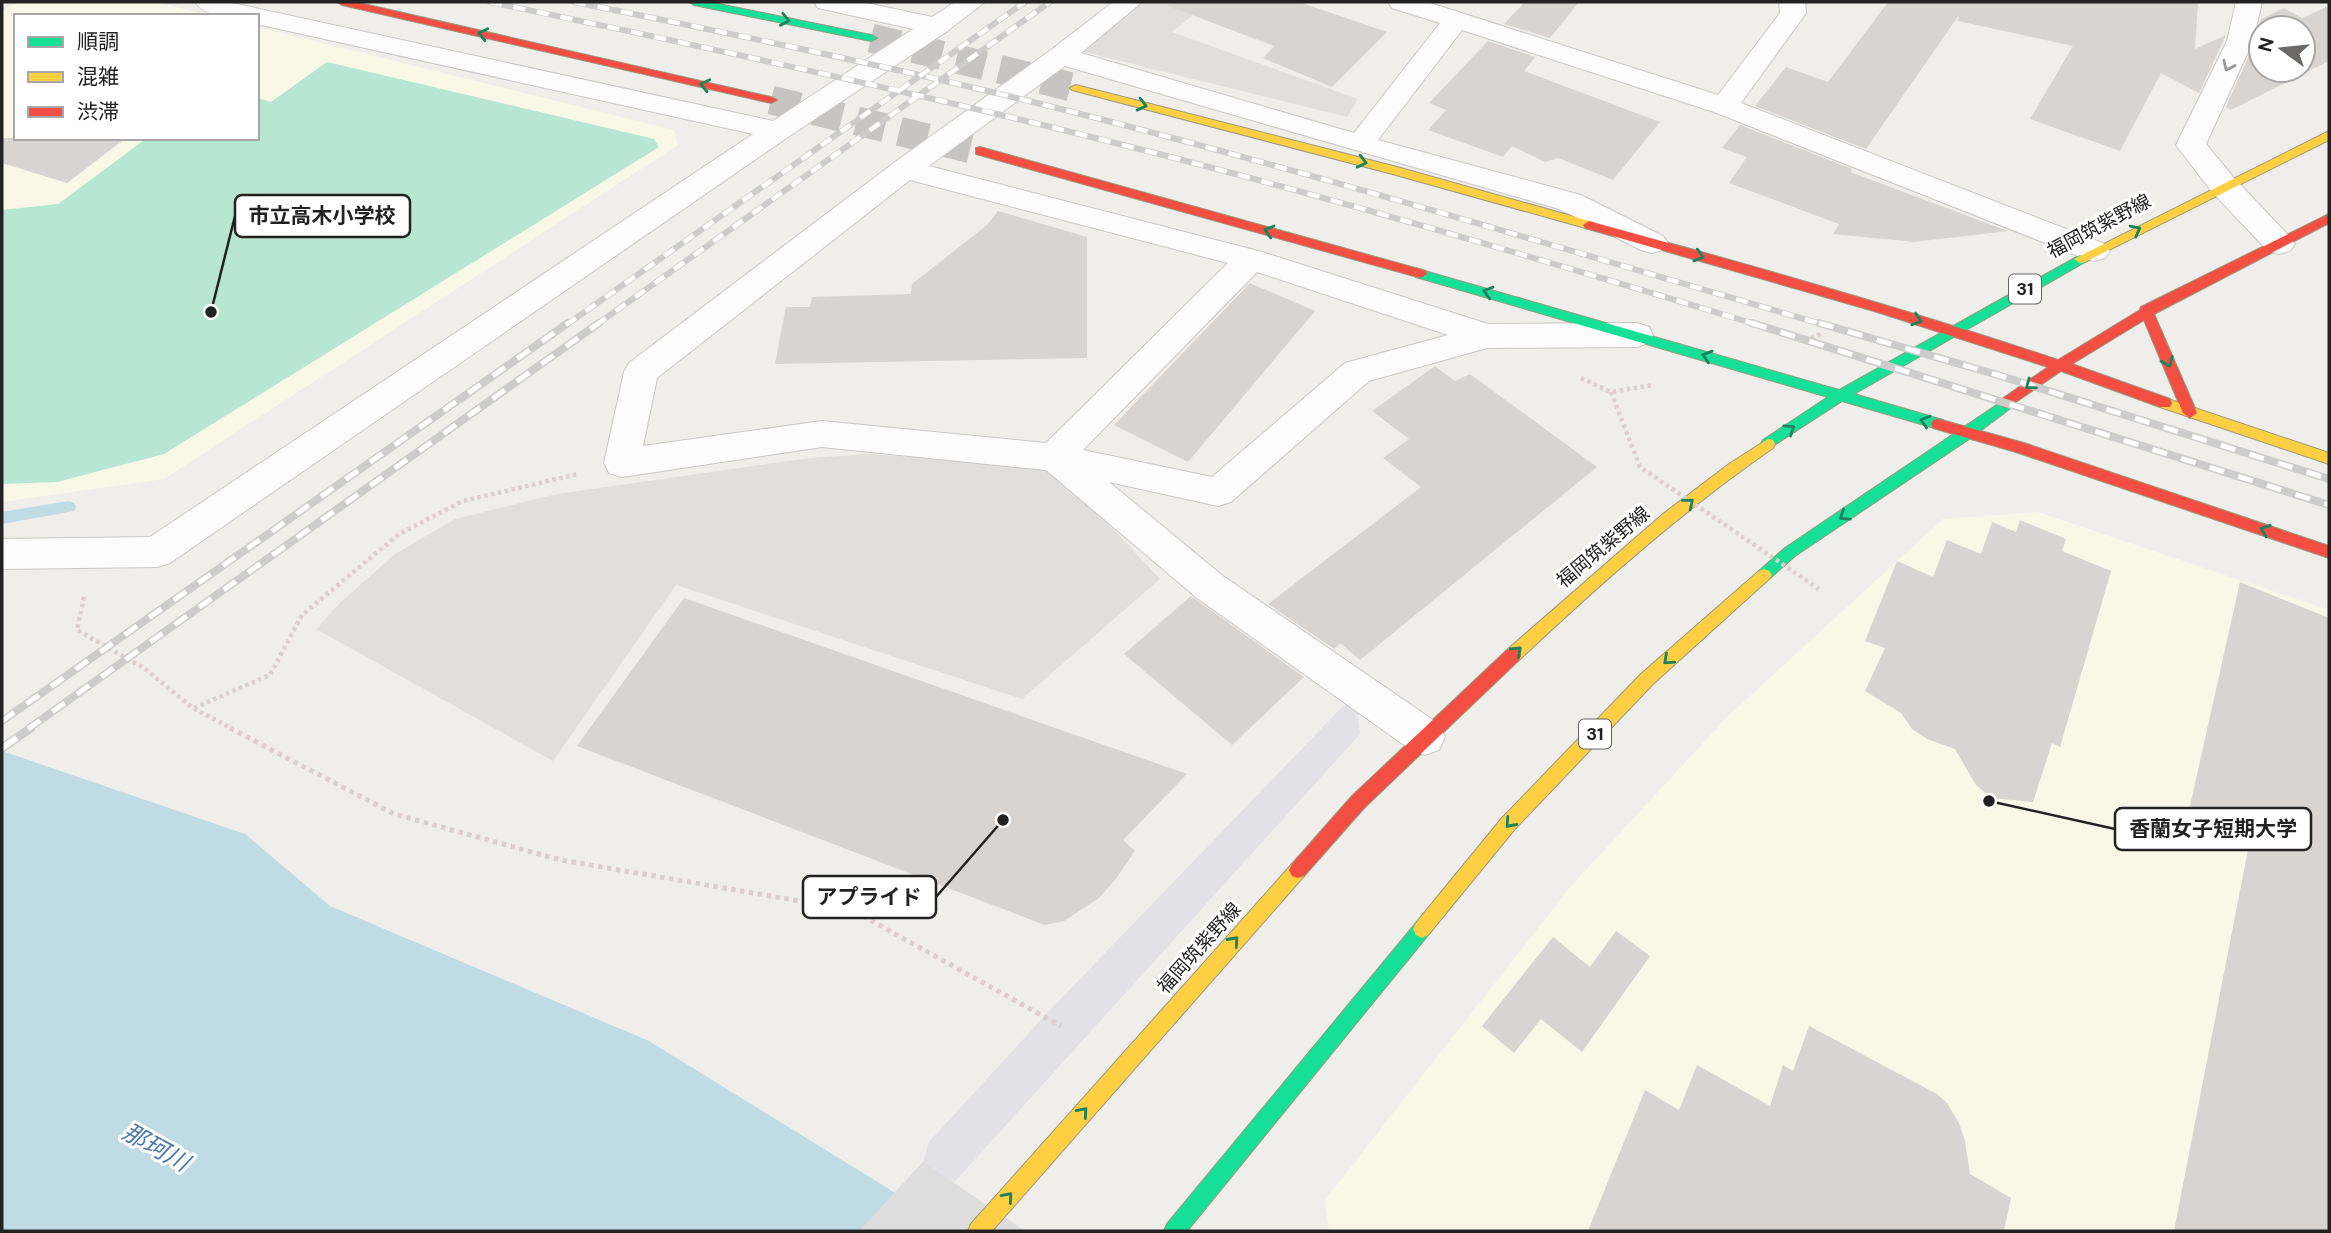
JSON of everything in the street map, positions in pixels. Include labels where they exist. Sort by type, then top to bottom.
[{"type":"street","points":[[208,2],[216,7],[247,14]]},
{"type":"street","points":[[342,2],[771,100]]},
{"type":"street","points":[[694,2],[871,37]]},
{"type":"street","points":[[827,2],[937,26]]},
{"type":"street","points":[[2,554],[157,552],[972,2]]},
{"type":"street","points":[[1129,2],[1061,56],[905,169],[641,372],[622,463],[822,434],[1054,457],[1218,492],[1357,372],[1487,335],[1637,335]]},
{"type":"street","points":[[1401,2],[1724,106],[2094,251]]},
{"type":"street","points":[[1724,106],[1793,13],[1792,2]]},
{"type":"street","points":[[2249,2],[2240,41],[2191,145],[2223,185],[2279,244]]},
{"type":"street","points":[[259,17],[778,131]]},
{"type":"street","points":[[1360,144],[1455,20]]},
{"type":"street","points":[[1061,56],[1360,144],[1570,202],[1653,243]]},
{"type":"street","points":[[1076,88],[1393,170],[1952,331],[2329,459]]},
{"type":"street","name":"福岡筑紫野線","points":[[978,1231],[1358,802],[1590,583],[1733,467],[1840,396],[2094,251],[2329,135]]},
{"type":"street","points":[[979,151],[1637,335],[2084,467],[2329,552]]},
{"type":"street","points":[[905,169],[1251,259],[1487,335]]},
{"type":"street","name":"31","points":[[1174,1231],[1508,824],[1647,679],[1790,552],[1967,433],[2056,365],[2146,310],[2329,218]]},
{"type":"street","points":[[1054,457],[1251,259]]},
{"type":"street","points":[[2146,310],[2190,413]]},
{"type":"street","points":[[1054,457],[1210,587],[1425,737]]},
{"type":"path","points":[[1611,392],[1640,467],[1819,589]]},
{"type":"path","points":[[193,708],[270,675],[302,615],[398,534],[463,501],[622,463]]},
{"type":"path","points":[[94,552],[77,630],[144,668],[193,708],[394,814],[561,860],[852,910],[1061,1026]]},
{"type":"shaded area","points":[[16,2],[156,2],[204,14],[14,14],[14,140],[259,140],[259,27],[674,130],[678,145],[164,479],[2,502],[2,11]]},
{"type":"shaded area","points":[[1143,2],[1209,2],[1172,32],[1358,99],[1347,117],[1084,52],[1086,45]]},
{"type":"shaded area","points":[[870,454],[1055,467],[1160,579],[1022,699],[676,585],[553,761],[316,629],[341,602],[395,554],[455,519],[557,494],[810,458]]},
{"type":"shaded area","points":[[2038,512],[2329,610],[2329,1231],[1329,1231],[1325,1200],[1571,886],[1727,717],[1943,519]]},
{"type":"shaded area","points":[[1349,700],[1358,712],[1360,734],[910,1231],[859,1231],[923,1162],[929,1142],[1051,1009]]},
{"type":"green space","points":[[327,62],[654,139],[659,147],[164,454],[57,482],[2,484],[2,210],[58,204],[144,140],[259,140],[259,99],[271,102]]},
{"type":"water","name":"那珂川","points":[[2,751],[245,834],[330,906],[649,1041],[957,1231],[2,1231]]},
{"type":"pier","points":[[923,1162],[1025,1231],[859,1231]]},
{"type":"building","points":[[1169,2],[1299,2],[1387,32],[1332,87],[1263,58],[1274,46],[1168,6]]},
{"type":"building","points":[[1525,2],[1579,2],[1550,38],[1504,24]]},
{"type":"building","points":[[1888,2],[2198,2],[2195,49],[2226,35],[2199,93],[2161,73],[2120,151],[2030,119],[2073,46],[1958,21],[1959,15],[1866,149],[1755,106],[1786,67],[1828,82]]},
{"type":"building","points":[[2329,6],[2329,61],[2317,67],[2317,14],[2311,14]]},
{"type":"building","points":[[2284,8],[2295,14],[2271,14]]},
{"type":"building","points":[[1488,41],[1535,57],[1524,71],[1660,122],[1613,180],[1558,158],[1545,162],[1512,146],[1503,157],[1428,130],[1446,110],[1429,103]]},
{"type":"building","points":[[2247,60],[2247,84],[2283,84],[2231,110],[2226,107]]},
{"type":"building","points":[[1740,125],[1852,169],[1850,172],[2008,231],[1914,242],[1833,234],[1839,224],[1729,183],[1747,157],[1722,148]]},
{"type":"building","points":[[2,138],[123,140],[67,183],[2,163]]},
{"type":"building","points":[[998,211],[1087,237],[1087,358],[775,364],[786,307],[810,307],[812,297],[911,294],[912,284],[987,225]]},
{"type":"building","points":[[1250,283],[1315,311],[1188,462],[1114,425]]},
{"type":"building","points":[[1435,366],[1455,381],[1470,374],[1597,467],[1360,660],[1340,643],[1334,649],[1268,604],[1421,487],[1383,458],[1409,439],[1372,411]]},
{"type":"building","points":[[2020,520],[2066,539],[2062,551],[2111,571],[2060,747],[2052,743],[2033,802],[1992,798],[1976,785],[1955,749],[1927,739],[1912,729],[1901,713],[1865,691],[1885,648],[1865,641],[1897,561],[1933,577],[1947,540],[1981,554],[1992,522],[2016,532]]},
{"type":"building","points":[[2240,582],[2329,618],[2329,1231],[2174,1231],[2251,834],[2190,806]]},
{"type":"building","points":[[1191,596],[1304,677],[1232,745],[1124,654]]},
{"type":"building","points":[[684,598],[1187,774],[1123,840],[1135,851],[1099,898],[1064,921],[1045,925],[577,746]]},
{"type":"building","points":[[1616,931],[1650,956],[1582,1052],[1541,1019],[1514,1053],[1482,1026],[1553,937],[1590,967]]},
{"type":"building","points":[[1809,1026],[1937,1094],[1947,1103],[1959,1123],[1965,1141],[1970,1174],[2011,1198],[2004,1231],[1588,1231],[1645,1090],[1679,1110],[1697,1065],[1770,1106],[1783,1065],[1793,1071]]},
{"type":"waterway","points":[[2,518],[69,507]]},
{"type":"tunnel","points":[[871,38],[1076,88]]},
{"type":"tunnel","points":[[771,100],[980,151]]},
{"type":"railway","points":[[490,2],[899,91]]},
{"type":"railway","points":[[574,2],[920,76]]},
{"type":"railway","points":[[920,76],[1025,2]]},
{"type":"railway","points":[[940,80],[1050,2]]},
{"type":"railway","points":[[899,91],[920,76]]},
{"type":"railway","points":[[920,76],[940,80]]},
{"type":"railway","points":[[919,95],[940,80]]},
{"type":"railway","points":[[940,80],[1235,155],[1825,325]]},
{"type":"railway","points":[[566,325],[899,91]]},
{"type":"railway","points":[[899,91],[919,95]]},
{"type":"railway","points":[[596,325],[919,95]]},
{"type":"railway","points":[[919,95],[1227,172],[1531,257],[1758,325]]},
{"type":"railway","points":[[2,721],[568,323]]},
{"type":"railway","points":[[28,729],[599,323]]},
{"type":"railway","points":[[1752,323],[2329,505]]},
{"type":"railway","points":[[1819,323],[2001,376],[2329,479]]},
{"type":"railway","points":[[2,748],[31,728]]},
{"type":"traffic: fast","points":[[694,2],[871,38]]},
{"type":"traffic: fast","points":[[1768,444],[1840,396],[2080,259]]},
{"type":"traffic: fast","points":[[1421,274],[1938,424]]},
{"type":"traffic: fast","points":[[1764,575],[1790,552],[2007,403]]},
{"type":"traffic: fast","points":[[1174,1231],[1422,929]]},
{"type":"traffic: slow","points":[[1076,88],[1393,170],[1589,225]]},
{"type":"traffic: slow","points":[[2080,259],[2329,135]]},
{"type":"traffic: slow","points":[[2165,403],[2329,459]]},
{"type":"traffic: slow","points":[[1513,655],[1636,544],[1701,492],[1768,444]]},
{"type":"traffic: slow","points":[[1422,929],[1508,824],[1647,679],[1764,575]]},
{"type":"traffic: slow","points":[[978,1231],[1298,870]]},
{"type":"traffic: jam","points":[[342,2],[771,100]]},
{"type":"traffic: jam","points":[[980,151],[1421,274]]},
{"type":"traffic: jam","points":[[2007,403],[2045,375],[2124,325],[2329,218]]},
{"type":"traffic: jam","points":[[1589,225],[1951,330],[2165,403]]},
{"type":"traffic: jam","points":[[2146,310],[2190,413]]},
{"type":"traffic: jam","points":[[1938,424],[2019,447],[2329,552]]},
{"type":"traffic: jam","points":[[1298,870],[1358,802],[1513,655]]},
{"type":"place","name":"市立高木小学校","points":[[211,312]]},
{"type":"place","name":"香蘭女子短期大学","points":[[1989,801]]},
{"type":"place","name":"アプライド","points":[[1003,820]]}]
